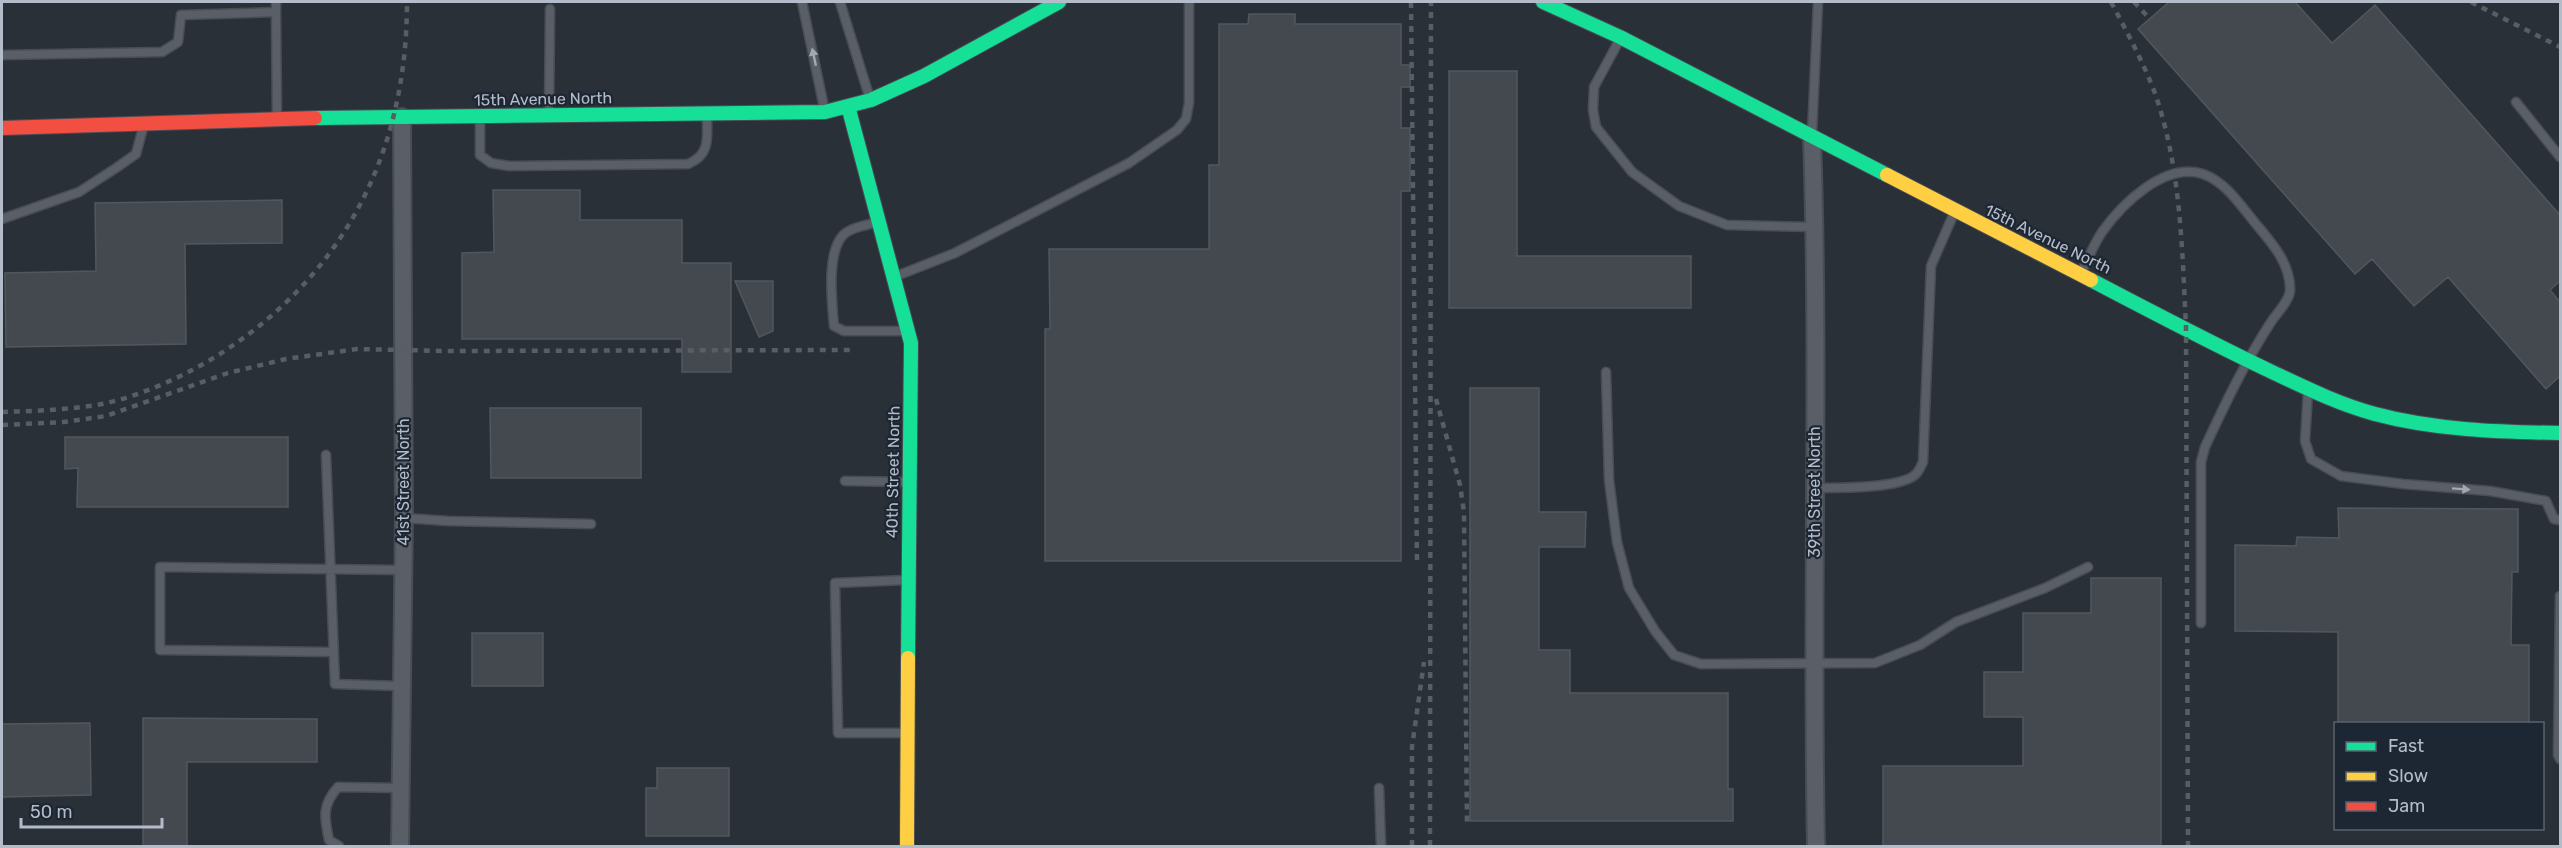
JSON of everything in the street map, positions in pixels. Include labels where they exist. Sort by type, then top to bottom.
[{"type":"street","name":"15th Avenue North","points":[[2,128],[402,117],[825,112],[871,100],[924,76],[1059,2]]},
{"type":"street","name":"15th Avenue North","points":[[1543,2],[1572,12],[1812,138],[2081,273],[2246,360],[2347,405],[2407,422],[2464,430],[2560,433]]},
{"type":"street","name":"40th Street North","points":[[848,106],[911,343],[907,580],[907,846]]},
{"type":"street","name":"41st Street North","points":[[400,846],[400,686],[404,518],[402,117]]},
{"type":"street","name":"39th Street North","points":[[1812,138],[1815,227],[1816,846]]},
{"type":"lane","points":[[276,2],[277,120]]},
{"type":"lane","points":[[802,2],[825,112]]},
{"type":"lane","points":[[840,2],[871,100]]},
{"type":"lane","points":[[893,277],[955,253],[1129,163],[1177,130],[1186,119],[1189,103],[1189,2]]},
{"type":"lane","points":[[1812,138],[1818,2]]},
{"type":"lane","points":[[549,115],[550,9]]},
{"type":"lane","points":[[2,55],[162,52],[178,42],[181,15],[276,12]]},
{"type":"lane","points":[[1620,37],[1594,87],[1593,110],[1596,127],[1632,172],[1679,206],[1727,225],[1815,227]]},
{"type":"lane","points":[[2516,102],[2560,157]]},
{"type":"lane","points":[[480,116],[480,154],[492,162],[509,166],[688,164],[700,159],[706,148],[706,112]]},
{"type":"lane","points":[[2,219],[79,192],[116,168],[135,154],[144,124]]},
{"type":"lane","points":[[2081,273],[2101,234],[2121,208],[2137,195],[2173,173],[2202,174],[2235,198],[2267,237],[2288,268],[2289,294],[2246,360],[2205,447],[2201,462],[2201,623]]},
{"type":"lane","points":[[1815,488],[1872,486],[1906,481],[1917,474],[1923,462],[1931,266],[1955,211]]},
{"type":"lane","points":[[879,222],[856,227],[844,233],[833,253],[834,326],[844,331],[908,331]]},
{"type":"lane","points":[[1606,372],[1609,480],[1617,542],[1629,588],[1655,631],[1674,655],[1701,664],[1875,663],[1920,645],[1956,622],[2045,588],[2088,567]]},
{"type":"lane","points":[[2308,388],[2305,441],[2311,459],[2342,476],[2403,484],[2490,491],[2546,501],[2554,519],[2560,520]]},
{"type":"lane","points":[[326,455],[335,684],[400,686]]},
{"type":"lane","points":[[845,481],[909,482]]},
{"type":"lane","points":[[404,518],[591,524]]},
{"type":"lane","points":[[333,652],[160,650],[160,567],[403,570]]},
{"type":"lane","points":[[907,580],[835,583],[838,733],[908,733]]},
{"type":"lane","points":[[2560,596],[2558,755],[2560,759]]},
{"type":"lane","points":[[339,846],[328,840],[325,821],[327,800],[338,788],[401,788]]},
{"type":"lane","points":[[1379,788],[1381,846]]},
{"type":"building","points":[[2169,2],[2295,2],[2332,43],[2375,5],[2560,215],[2560,281],[2550,290],[2560,302],[2560,376],[2546,389],[2448,277],[2414,306],[2372,259],[2355,274],[2138,29]]},
{"type":"building","points":[[1249,14],[1295,14],[1295,24],[1401,24],[1401,65],[1410,65],[1410,87],[1401,87],[1401,128],[1410,128],[1410,191],[1401,191],[1401,561],[1045,561],[1045,329],[1050,329],[1049,249],[1209,249],[1209,165],[1219,165],[1219,24],[1248,24]]},
{"type":"building","points":[[1449,71],[1517,71],[1517,256],[1691,256],[1691,308],[1449,308]]},
{"type":"building","points":[[493,190],[580,190],[580,220],[682,220],[682,263],[731,263],[731,372],[682,372],[682,339],[462,339],[462,253],[494,252]]},
{"type":"building","points":[[282,200],[282,243],[185,244],[186,344],[6,347],[5,273],[96,271],[95,203]]},
{"type":"building","points":[[735,281],[773,281],[773,331],[759,337]]},
{"type":"building","points":[[1470,388],[1539,388],[1539,512],[1586,512],[1585,547],[1539,547],[1539,650],[1570,650],[1570,693],[1728,693],[1728,789],[1733,789],[1733,821],[1470,821]]},
{"type":"building","points":[[490,408],[641,408],[641,478],[491,478]]},
{"type":"building","points":[[65,437],[288,437],[288,507],[77,507],[78,468],[65,469]]},
{"type":"building","points":[[2338,508],[2518,509],[2518,572],[2512,572],[2511,645],[2529,645],[2529,722],[2338,722],[2338,632],[2235,631],[2235,545],[2296,546],[2297,537],[2339,538]]},
{"type":"building","points":[[2091,578],[2161,578],[2161,846],[1883,846],[1883,766],[2023,766],[2023,717],[1984,717],[1984,672],[2023,672],[2023,613],[2091,613]]},
{"type":"building","points":[[472,633],[543,633],[543,686],[472,686]]},
{"type":"building","points":[[143,718],[317,719],[317,762],[187,762],[187,846],[143,846]]},
{"type":"building","points":[[90,723],[91,795],[2,797],[2,724]]},
{"type":"building","points":[[657,768],[729,768],[729,836],[646,836],[646,788],[657,788]]},
{"type":"railway","points":[[2,412],[97,405],[164,384],[197,368],[226,350],[269,318],[306,282],[337,242],[363,200],[382,154],[396,106],[404,55],[407,2]]},
{"type":"railway","points":[[1411,2],[1417,564]]},
{"type":"railway","points":[[1430,846],[1431,2]]},
{"type":"railway","points":[[2111,2],[2153,88],[2169,146],[2178,206],[2186,327],[2188,846]]},
{"type":"railway","points":[[2134,2],[2150,19]]},
{"type":"railway","points":[[2471,2],[2560,47]]},
{"type":"railway","points":[[2,425],[64,422],[106,416],[228,373],[286,359],[357,349],[446,351],[850,350]]},
{"type":"railway","points":[[1436,399],[1460,485],[1464,512],[1467,825]]},
{"type":"railway","points":[[1412,846],[1412,747],[1424,662]]},
{"type":"traffic: fast","points":[[315,118],[825,112],[871,100],[924,76],[1059,2]]},
{"type":"traffic: fast","points":[[1543,2],[1620,37],[1887,175]]},
{"type":"traffic: fast","points":[[848,106],[911,343],[908,658]]},
{"type":"traffic: fast","points":[[2091,280],[2270,371],[2321,395],[2361,410],[2420,424],[2444,427],[2560,433]]},
{"type":"traffic: slow","points":[[1887,175],[2091,280]]},
{"type":"traffic: slow","points":[[907,846],[908,658]]},
{"type":"traffic: jam","points":[[2,128],[315,118]]}]
